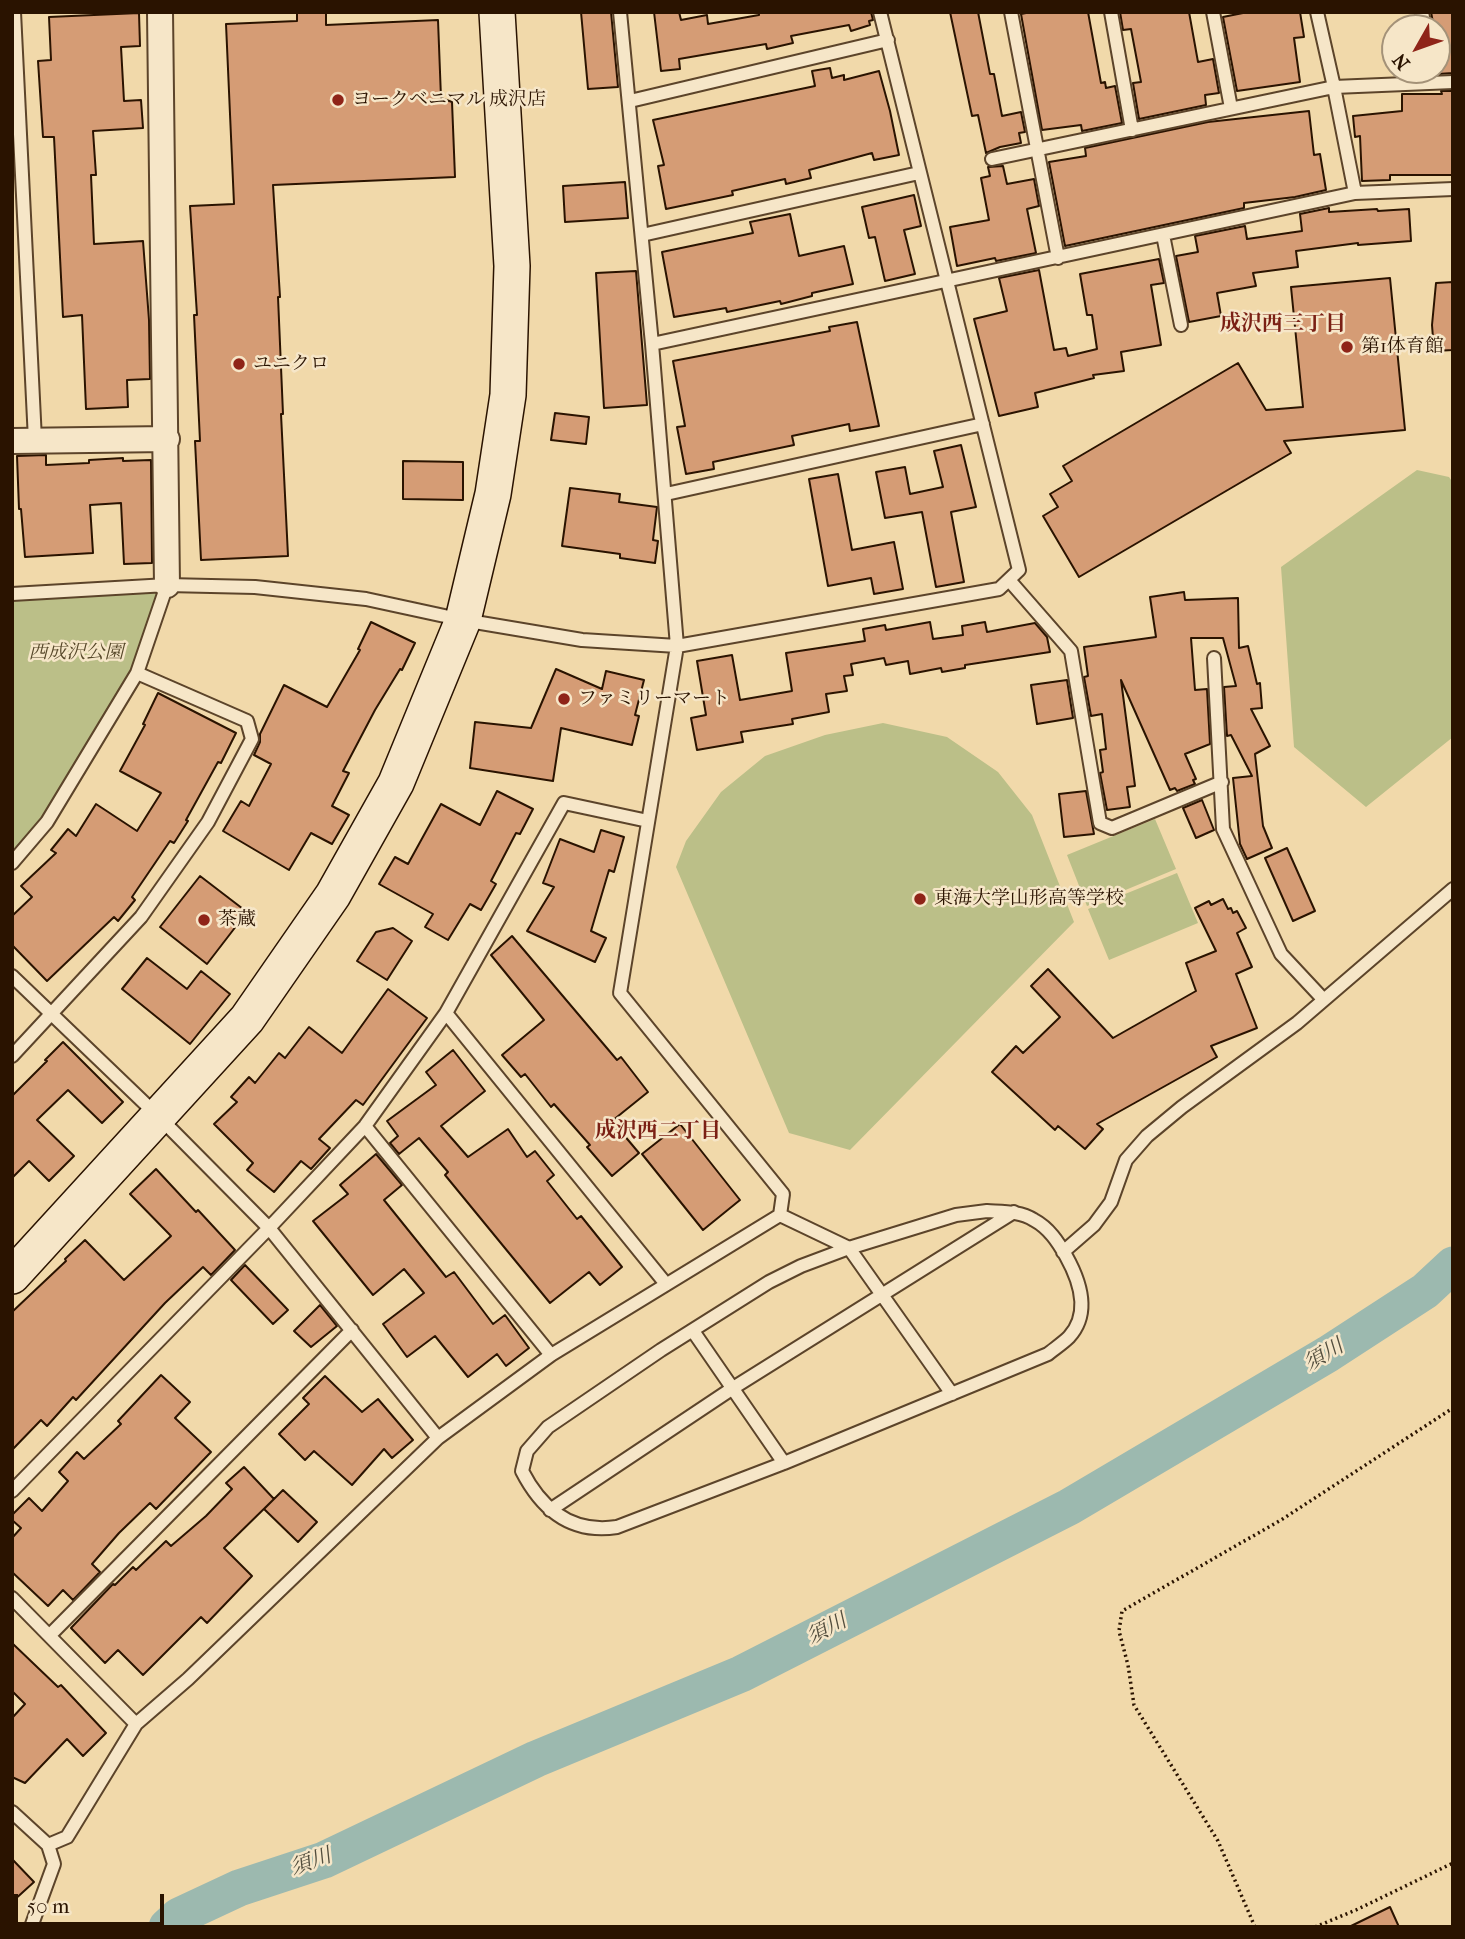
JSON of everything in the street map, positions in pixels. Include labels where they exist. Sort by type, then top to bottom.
[{"type":"street","points":[[160,12],[167,585]]},
{"type":"street","points":[[12,1276],[247,1019],[333,895],[396,783],[463,620],[494,494],[508,395],[512,266],[497,12]]},
{"type":"street","points":[[24,441],[167,439]]},
{"type":"lane","points":[[14,12],[24,441]]},
{"type":"lane","points":[[620,12],[666,494],[677,646],[620,993],[783,1194],[780,1215]]},
{"type":"lane","points":[[12,593],[167,585],[256,587],[366,599],[463,620],[582,640],[677,646],[999,589],[1018,570],[880,12]]},
{"type":"lane","points":[[1011,12],[1058,258]]},
{"type":"lane","points":[[1111,12],[1132,130]]},
{"type":"lane","points":[[1213,12],[1231,108]]},
{"type":"lane","points":[[1317,12],[1355,193]]},
{"type":"lane","points":[[630,101],[888,40]]},
{"type":"lane","points":[[992,159],[1334,87],[1381,82]]},
{"type":"lane","points":[[642,235],[919,173]]},
{"type":"lane","points":[[652,344],[1355,193],[1453,190]]},
{"type":"lane","points":[[1163,235],[1181,325]]},
{"type":"lane","points":[[666,494],[983,424]]},
{"type":"lane","points":[[1009,580],[1071,652],[1100,823],[1112,828],[1222,782]]},
{"type":"lane","points":[[12,863],[47,822],[137,673],[167,585]]},
{"type":"lane","points":[[1214,658],[1223,829],[1281,954],[1323,999]]},
{"type":"lane","points":[[12,1056],[141,917],[208,822],[252,739],[247,721],[137,673]]},
{"type":"lane","points":[[12,1491],[365,1126],[446,1013],[564,803],[648,821]]},
{"type":"lane","points":[[1063,1252],[1094,1225],[1111,1202],[1126,1160],[1147,1136],[1182,1107],[1297,1023],[1453,889]]},
{"type":"lane","points":[[12,976],[159,1117],[269,1228],[438,1438]]},
{"type":"lane","points":[[446,1013],[666,1284]]},
{"type":"lane","points":[[365,1126],[551,1355]]},
{"type":"lane","points":[[987,1211],[1014,1212],[1034,1219],[1052,1234],[1063,1252],[1081,1287],[1082,1300],[1078,1321],[1070,1336],[1048,1354],[784,1463],[617,1527],[596,1531],[550,1510],[534,1494],[522,1472],[527,1451],[548,1427],[769,1282],[801,1266],[956,1215],[987,1211]]},
{"type":"lane","points":[[550,1510],[733,1388],[1014,1212]]},
{"type":"lane","points":[[780,1215],[849,1248],[952,1394]]},
{"type":"lane","points":[[48,1845],[67,1837],[136,1724],[188,1679],[438,1438],[551,1355],[780,1215]]},
{"type":"lane","points":[[50,1635],[352,1330]]},
{"type":"lane","points":[[693,1331],[784,1463]]},
{"type":"lane","points":[[12,1598],[136,1724]]},
{"type":"lane","points":[[12,1812],[48,1845],[54,1864],[31,1927]]},
{"type":"path","points":[[1255,1927],[1218,1841],[1134,1705],[1119,1631],[1122,1611],[1281,1520],[1453,1408]]},
{"type":"path","points":[[1315,1927],[1453,1863]]},
{"type":"green space","points":[[1417,470],[1449,477],[1453,483],[1453,737],[1366,807],[1294,747],[1281,567]]},
{"type":"green space","name":"西成沢公園","points":[[167,585],[137,673],[106,728],[12,863],[12,594]]},
{"type":"green space","points":[[883,723],[947,737],[998,772],[1032,815],[1074,922],[850,1150],[789,1133],[676,867],[686,841],[721,792],[765,756],[825,735]]},
{"type":"green space","points":[[1155,819],[1176,869],[1087,906],[1067,855]]},
{"type":"green space","points":[[1177,873],[1198,923],[1109,960],[1088,909]]},
{"type":"building","points":[[297,12],[326,12],[326,25],[438,20],[441,98],[452,102],[455,177],[273,185],[280,297],[281,414],[288,556],[201,560],[195,441],[200,441],[194,315],[197,315],[190,206],[234,204],[226,24],[297,21]]},
{"type":"building","points":[[581,12],[611,12],[618,87],[588,89]]},
{"type":"building","points":[[654,12],[679,12],[681,20],[707,15],[708,24],[759,15],[759,12],[871,12],[873,20],[869,21],[870,25],[851,31],[849,25],[791,36],[793,43],[767,49],[766,44],[679,59],[680,69],[661,71]]},
{"type":"building","points":[[950,12],[978,12],[990,74],[994,74],[1002,116],[1021,112],[1025,132],[1019,133],[1021,143],[986,153],[978,115],[972,116]]},
{"type":"building","points":[[1088,12],[1101,83],[1105,82],[1106,88],[1115,86],[1122,123],[1082,131],[1081,125],[1042,130],[1021,14]]},
{"type":"building","points":[[1120,12],[1189,12],[1198,62],[1213,59],[1219,93],[1205,95],[1206,105],[1139,119],[1133,83],[1141,82],[1131,29],[1123,30]]},
{"type":"building","points":[[1248,12],[1300,12],[1304,37],[1294,38],[1300,82],[1237,91],[1223,17]]},
{"type":"building","points":[[1453,12],[1453,73],[1451,14],[1431,14]]},
{"type":"building","points":[[139,13],[140,46],[121,47],[124,101],[141,100],[143,128],[93,131],[96,175],[91,175],[94,244],[143,241],[150,379],[127,380],[128,407],[86,409],[82,315],[63,317],[54,137],[43,137],[38,61],[51,60],[49,17]]},
{"type":"building","points":[[830,68],[832,78],[844,75],[844,80],[879,71],[899,155],[874,160],[872,153],[809,170],[811,178],[786,184],[785,179],[732,191],[733,195],[666,209],[658,166],[664,165],[653,120],[815,86],[812,71]]},
{"type":"building","points":[[1441,91],[1453,91],[1453,175],[1390,175],[1390,180],[1362,181],[1360,136],[1355,137],[1353,116],[1402,111],[1402,94],[1442,94]]},
{"type":"building","points":[[1309,111],[1314,155],[1320,154],[1326,190],[1244,203],[1244,208],[1065,246],[1049,162],[1086,156],[1085,148],[1208,122]]},
{"type":"building","points":[[1003,166],[1007,184],[1034,179],[1039,206],[1027,209],[1036,253],[957,266],[950,227],[989,220],[981,178],[990,176],[988,167]]},
{"type":"building","points":[[625,182],[628,218],[565,222],[563,186]]},
{"type":"building","points":[[914,195],[921,226],[904,230],[915,274],[885,281],[875,237],[869,238],[862,207]]},
{"type":"building","points":[[1329,208],[1329,212],[1409,209],[1411,241],[1358,243],[1296,251],[1298,267],[1253,273],[1256,286],[1217,293],[1221,316],[1189,322],[1176,256],[1198,252],[1195,236],[1245,226],[1247,239],[1302,231],[1300,214]]},
{"type":"building","points":[[790,214],[799,256],[844,246],[853,284],[812,293],[812,296],[781,304],[780,301],[727,312],[726,308],[674,317],[662,252],[753,233],[750,222]]},
{"type":"building","points":[[1159,259],[1164,283],[1151,285],[1161,345],[1121,352],[1124,371],[1093,375],[1094,378],[1035,393],[1038,407],[999,416],[974,319],[1007,311],[999,278],[1039,270],[1054,350],[1066,348],[1068,356],[1097,349],[1092,315],[1087,315],[1080,274]]},
{"type":"building","points":[[636,271],[647,405],[604,408],[596,273]]},
{"type":"building","points":[[1390,278],[1405,430],[1284,441],[1291,453],[1079,577],[1043,516],[1058,507],[1050,494],[1072,481],[1063,466],[1238,363],[1266,410],[1303,407],[1291,287]]},
{"type":"building","points":[[1453,282],[1453,350],[1434,351],[1432,325],[1436,283]]},
{"type":"building","points":[[857,322],[879,426],[850,431],[849,424],[792,436],[794,445],[713,462],[714,469],[686,474],[677,427],[685,426],[673,361],[830,331],[829,327]]},
{"type":"building","points":[[555,413],[589,417],[586,444],[551,440]]},
{"type":"building","points":[[961,445],[976,507],[951,512],[964,582],[936,587],[922,512],[885,518],[876,472],[905,467],[910,494],[943,487],[934,451]]},
{"type":"building","points":[[46,455],[46,465],[123,458],[123,461],[151,460],[152,563],[124,564],[121,503],[90,505],[93,553],[25,557],[19,509],[17,456]]},
{"type":"building","points":[[403,461],[463,462],[463,500],[403,499]]},
{"type":"building","points":[[838,474],[852,550],[894,542],[903,589],[874,594],[871,578],[828,586],[809,479]]},
{"type":"building","points":[[570,488],[620,494],[619,502],[657,507],[653,540],[658,541],[655,563],[620,558],[620,554],[562,546]]},
{"type":"building","points":[[1184,592],[1185,600],[1238,598],[1239,648],[1248,646],[1257,684],[1260,683],[1262,708],[1251,709],[1270,746],[1255,754],[1263,826],[1272,848],[1247,859],[1240,844],[1233,778],[1252,776],[1231,735],[1227,736],[1224,687],[1236,686],[1223,638],[1191,638],[1195,690],[1207,689],[1210,744],[1185,754],[1196,779],[1193,780],[1195,784],[1177,791],[1175,788],[1170,790],[1121,680],[1135,786],[1127,787],[1130,807],[1107,810],[1100,773],[1103,772],[1100,750],[1106,749],[1102,714],[1091,716],[1084,677],[1088,676],[1084,647],[1156,637],[1150,597]]},
{"type":"building","points":[[371,622],[415,643],[343,771],[349,773],[332,806],[349,815],[332,844],[311,833],[289,870],[223,831],[241,801],[249,806],[271,764],[254,755],[260,742],[260,734],[284,685],[327,707],[360,650],[358,649]]},
{"type":"building","points":[[930,622],[933,639],[963,635],[962,626],[985,622],[987,632],[1035,623],[1047,637],[1050,652],[965,665],[965,668],[942,672],[941,668],[910,674],[908,661],[886,665],[884,658],[851,664],[853,675],[844,676],[847,691],[826,694],[829,712],[792,719],[793,724],[741,732],[743,742],[697,750],[691,718],[706,715],[697,661],[732,655],[740,700],[792,691],[786,653],[865,641],[863,629],[885,625],[886,630]]},
{"type":"building","points":[[556,669],[602,689],[606,671],[644,680],[635,715],[639,716],[632,745],[561,728],[553,781],[470,768],[475,722],[531,728]]},
{"type":"building","points":[[1067,680],[1073,718],[1037,724],[1031,685]]},
{"type":"building","points":[[158,693],[236,733],[186,820],[188,821],[174,843],[170,841],[132,897],[135,900],[118,921],[114,917],[47,981],[12,945],[12,916],[32,897],[21,886],[56,853],[51,850],[68,829],[76,836],[96,804],[137,831],[161,793],[120,771],[145,725],[143,724]]},
{"type":"building","points":[[497,791],[533,809],[520,834],[516,833],[491,881],[496,884],[481,910],[470,904],[448,940],[425,927],[433,914],[379,884],[395,857],[408,864],[441,804],[480,825]]},
{"type":"building","points":[[1086,791],[1094,834],[1064,837],[1059,794]]},
{"type":"building","points":[[1202,800],[1214,830],[1196,838],[1183,808]]},
{"type":"building","points":[[601,830],[624,837],[614,872],[609,870],[591,931],[606,938],[595,962],[527,931],[554,887],[543,883],[560,839],[594,852]]},
{"type":"building","points":[[1287,848],[1315,911],[1293,921],[1265,858]]},
{"type":"building","name":"茶蔵","points":[[200,876],[247,912],[207,964],[160,927]]},
{"type":"building","points":[[1223,899],[1228,909],[1231,908],[1233,913],[1237,911],[1246,928],[1237,933],[1252,967],[1236,974],[1257,1028],[1211,1046],[1217,1057],[1097,1124],[1103,1129],[1085,1149],[1058,1126],[1055,1130],[992,1072],[1016,1046],[1023,1053],[1060,1017],[1031,986],[1048,969],[1113,1038],[1196,991],[1186,963],[1216,951],[1195,908],[1209,901],[1211,905]]},
{"type":"building","points":[[393,928],[412,941],[387,980],[357,961],[376,932]]},
{"type":"building","points":[[512,936],[617,1060],[621,1057],[648,1092],[612,1121],[639,1153],[612,1176],[587,1147],[590,1145],[554,1104],[551,1107],[525,1074],[521,1077],[502,1055],[544,1020],[491,955]]},
{"type":"building","points":[[147,958],[187,989],[201,971],[230,994],[190,1044],[122,989]]},
{"type":"building","points":[[388,989],[427,1018],[363,1105],[356,1100],[319,1139],[330,1148],[311,1169],[301,1161],[274,1192],[247,1170],[253,1163],[214,1124],[237,1102],[231,1097],[249,1077],[255,1083],[279,1053],[285,1058],[309,1027],[342,1053]]},
{"type":"building","points":[[63,1042],[123,1102],[102,1123],[68,1090],[37,1120],[74,1156],[49,1181],[29,1161],[12,1178],[12,1096]]},
{"type":"building","points":[[453,1050],[485,1091],[441,1126],[468,1157],[508,1129],[527,1157],[535,1151],[554,1175],[547,1181],[577,1219],[581,1216],[622,1267],[600,1285],[589,1272],[550,1303],[445,1175],[448,1172],[419,1138],[399,1154],[390,1143],[398,1136],[387,1121],[436,1085],[426,1072]]},
{"type":"building","points":[[680,1124],[740,1200],[703,1230],[642,1154]]},
{"type":"building","points":[[376,1154],[402,1185],[384,1200],[446,1277],[454,1272],[493,1324],[505,1315],[529,1348],[506,1366],[497,1354],[468,1377],[435,1336],[407,1357],[383,1324],[424,1293],[404,1269],[373,1295],[313,1221],[348,1194],[340,1185]]},
{"type":"building","points":[[156,1169],[235,1250],[211,1275],[203,1267],[165,1303],[76,1400],[73,1397],[47,1426],[41,1420],[12,1450],[12,1312],[85,1240],[124,1280],[171,1236],[130,1194]]},
{"type":"building","points":[[245,1265],[288,1310],[273,1324],[231,1280]]},
{"type":"building","points":[[320,1305],[337,1326],[311,1347],[294,1331]]},
{"type":"building","points":[[161,1375],[190,1402],[175,1418],[211,1452],[156,1509],[150,1503],[119,1533],[92,1564],[100,1572],[73,1600],[63,1590],[48,1606],[12,1572],[12,1538],[21,1528],[12,1520],[12,1515],[29,1498],[42,1511],[68,1481],[59,1472],[77,1452],[84,1459],[121,1424],[118,1421]]},
{"type":"building","points":[[325,1376],[362,1412],[378,1399],[413,1440],[392,1458],[384,1449],[352,1485],[314,1451],[305,1460],[279,1434],[309,1404],[303,1398]]},
{"type":"building","points":[[244,1467],[274,1499],[224,1548],[252,1576],[207,1623],[201,1617],[143,1675],[118,1650],[105,1663],[71,1628],[133,1567],[136,1570],[166,1541],[171,1546],[206,1516],[232,1489],[226,1483]]},
{"type":"building","points":[[283,1490],[317,1522],[298,1542],[264,1509]]},
{"type":"building","points":[[12,1643],[58,1687],[61,1685],[106,1733],[83,1756],[67,1739],[25,1783],[12,1777],[12,1718],[25,1704],[12,1691]]},
{"type":"building","points":[[12,1859],[34,1882],[12,1902]]},
{"type":"building","points":[[1390,1907],[1399,1927],[1349,1927]]},
{"type":"waterway","name":"須川","points":[[167,1927],[179,1916],[239,1888],[324,1860],[536,1759],[741,1674],[1069,1507],[1328,1354],[1425,1291],[1453,1265]]},
{"type":"place","name":"ヨークベニマル 成沢店","points":[[338,100]]},
{"type":"place","name":"第1体育館","points":[[1347,347]]},
{"type":"place","name":"ユニクロ","points":[[239,364]]},
{"type":"place","name":"ファミリーマート","points":[[564,699]]},
{"type":"place","name":"東海大学山形高等学校","points":[[920,899]]},
{"type":"place","name":"茶蔵","points":[[204,920]]},
{"type":"district","name":"成沢西三丁目","points":[[1283,325]]},
{"type":"district","name":"成沢西二丁目","points":[[658,1132]]}]
